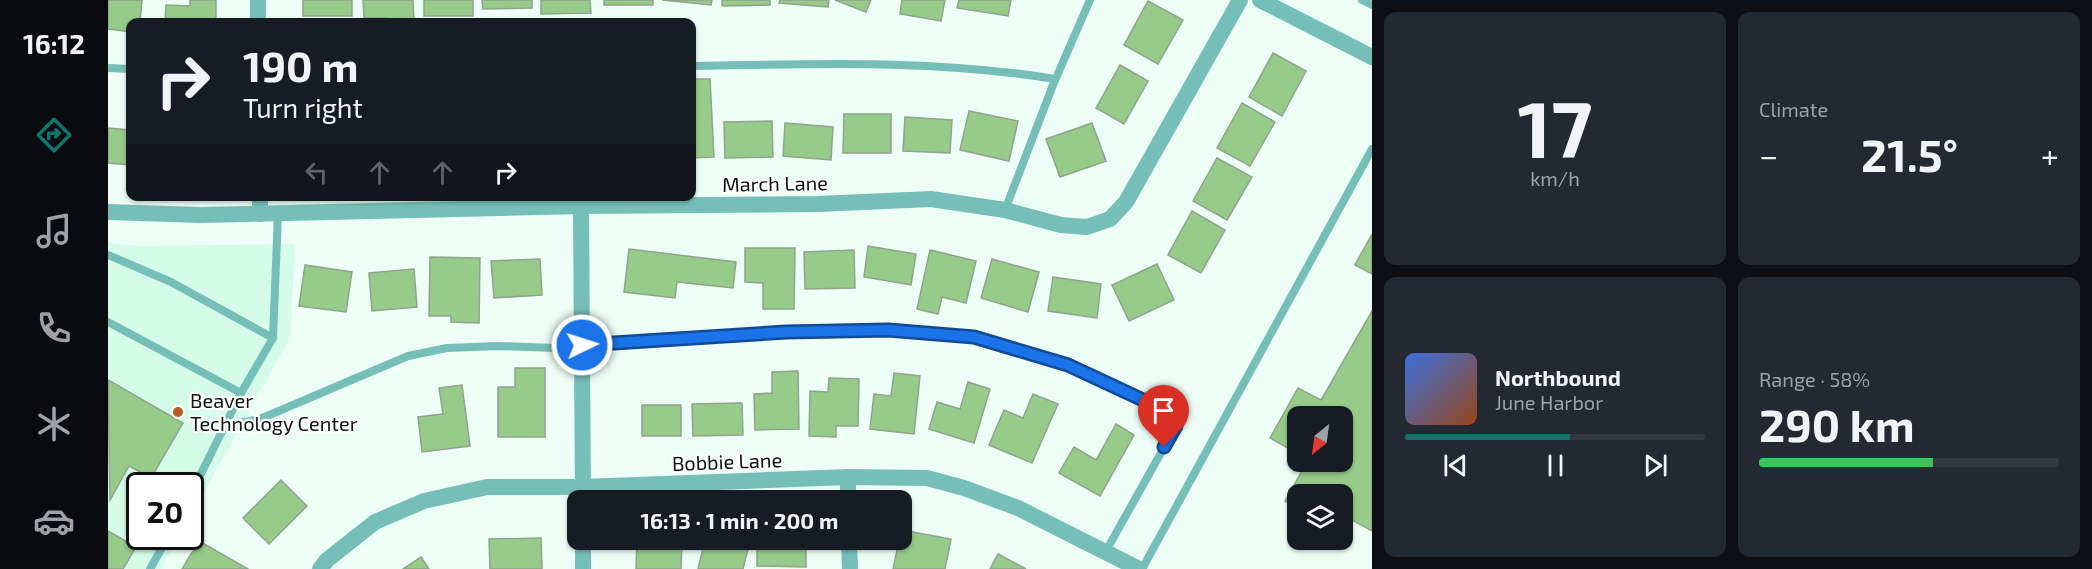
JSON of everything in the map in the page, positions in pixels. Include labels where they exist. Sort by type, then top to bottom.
[{"type":"street","points":[[258,0],[258,18]]},
{"type":"street","name":"March Lane","points":[[108,212],[278,214],[581,206],[818,204],[931,199],[1005,210],[1061,225],[1087,227],[1110,219],[1126,202],[1240,0]]},
{"type":"street","points":[[1260,0],[1372,57]]},
{"type":"street","points":[[260,201],[261,214]]},
{"type":"street","points":[[581,206],[583,490]]},
{"type":"street","points":[[848,477],[848,490]]},
{"type":"street","name":"Bobbie Lane","points":[[645,490],[848,477],[927,478],[955,485],[1018,508],[1141,569]]},
{"type":"street","name":"Bobbie Lane","points":[[320,569],[327,560],[375,522],[424,501],[487,487],[567,493]]},
{"type":"street","points":[[583,550],[583,569]]},
{"type":"street","points":[[849,550],[850,569]]},
{"type":"lane","points":[[1005,210],[1055,79],[1090,0]]},
{"type":"lane","points":[[1362,0],[1372,5]]},
{"type":"lane","points":[[696,66],[936,65],[1002,70],[1055,79]]},
{"type":"lane","points":[[108,68],[126,69]]},
{"type":"lane","points":[[1141,569],[1372,149]]},
{"type":"lane","points":[[203,472],[228,425],[241,393],[273,338],[278,214]]},
{"type":"lane","points":[[108,255],[171,282],[273,338]]},
{"type":"lane","points":[[108,322],[241,393]]},
{"type":"lane","points":[[228,425],[260,419],[408,356],[467,348],[582,347],[786,332],[888,330],[974,337],[1068,365],[1173,414],[1176,426],[1106,551]]},
{"type":"lane","points":[[150,569],[161,550]]},
{"type":"shaded area","name":"Beaver Technology Center","points":[[108,243],[140,246],[295,244],[290,338],[204,492],[204,472],[126,472],[126,550],[171,550],[161,569],[108,569]]},
{"type":"building","points":[[108,0],[142,0],[140,18],[126,18],[126,31],[108,29]]},
{"type":"building","points":[[190,0],[216,0],[216,18],[165,18],[166,5],[190,6]]},
{"type":"building","points":[[303,0],[352,0],[352,16],[303,16]]},
{"type":"building","points":[[363,0],[413,0],[414,18],[364,18]]},
{"type":"building","points":[[424,0],[473,0],[473,16],[424,16]]},
{"type":"building","points":[[482,0],[532,0],[532,8],[483,9]]},
{"type":"building","points":[[541,0],[590,0],[591,13],[541,14]]},
{"type":"building","points":[[604,0],[653,0],[653,5],[604,5]]},
{"type":"building","points":[[662,0],[712,0],[711,5]]},
{"type":"building","points":[[722,0],[770,0],[770,5],[722,6]]},
{"type":"building","points":[[780,0],[829,0],[828,7],[779,3]]},
{"type":"building","points":[[835,0],[871,0],[866,12]]},
{"type":"building","points":[[902,0],[945,0],[941,21],[900,14]]},
{"type":"building","points":[[959,0],[1011,0],[1008,16],[957,8]]},
{"type":"building","points":[[1148,1],[1183,20],[1158,64],[1124,45]]},
{"type":"building","points":[[1273,53],[1306,71],[1282,116],[1249,97]]},
{"type":"building","points":[[1120,65],[1148,81],[1124,124],[1096,108]]},
{"type":"building","points":[[696,79],[710,79],[714,157],[696,158]]},
{"type":"building","points":[[1242,103],[1275,122],[1250,166],[1217,148]]},
{"type":"building","points":[[969,111],[1018,121],[1009,161],[960,150]]},
{"type":"building","points":[[844,114],[891,114],[891,153],[843,153]]},
{"type":"building","points":[[905,117],[952,120],[950,153],[903,151]]},
{"type":"building","points":[[772,121],[773,157],[725,158],[724,122]]},
{"type":"building","points":[[785,123],[833,127],[831,160],[783,156]]},
{"type":"building","points":[[1092,123],[1106,161],[1060,177],[1046,139]]},
{"type":"building","points":[[108,128],[126,130],[126,165],[108,163]]},
{"type":"building","points":[[1217,158],[1252,177],[1227,220],[1193,201]]},
{"type":"building","points":[[1192,211],[1225,230],[1201,273],[1168,255]]},
{"type":"building","points":[[1372,234],[1372,274],[1355,265]]},
{"type":"building","points":[[868,246],[916,254],[911,285],[864,277]]},
{"type":"building","points":[[745,248],[795,248],[794,309],[763,309],[763,283],[745,282]]},
{"type":"building","points":[[629,249],[736,262],[733,288],[677,282],[675,298],[624,292]]},
{"type":"building","points":[[854,250],[855,288],[805,289],[804,252]]},
{"type":"building","points":[[930,250],[976,261],[966,303],[942,297],[938,314],[917,309]]},
{"type":"building","points":[[430,257],[480,258],[479,323],[451,322],[451,316],[429,316]]},
{"type":"building","points":[[540,259],[542,295],[494,298],[491,261]]},
{"type":"building","points":[[992,259],[1039,272],[1028,312],[981,298]]},
{"type":"building","points":[[1157,264],[1174,300],[1129,321],[1112,285]]},
{"type":"building","points":[[305,265],[352,272],[346,312],[299,306]]},
{"type":"building","points":[[414,269],[417,307],[372,311],[369,273]]},
{"type":"building","points":[[1053,277],[1101,284],[1097,318],[1048,311]]},
{"type":"building","points":[[1372,311],[1372,531],[1353,520],[1353,484],[1295,484],[1301,472],[1353,472],[1353,406],[1288,406],[1298,388],[1321,400]]},
{"type":"building","points":[[515,368],[545,368],[545,437],[498,437],[498,387],[515,387]]},
{"type":"building","points":[[798,371],[799,429],[755,430],[754,394],[772,393],[772,372]]},
{"type":"building","points":[[894,373],[920,376],[914,434],[870,429],[874,394],[891,396]]},
{"type":"building","points":[[829,378],[859,379],[858,426],[836,426],[836,437],[809,436],[810,391],[828,392]]},
{"type":"building","points":[[108,380],[183,423],[154,472],[140,472],[129,466],[110,500]]},
{"type":"building","points":[[968,382],[990,389],[974,443],[929,429],[937,402],[960,409]]},
{"type":"building","points":[[462,385],[470,446],[422,452],[418,417],[443,414],[439,388]]},
{"type":"building","points":[[1033,394],[1058,404],[1032,463],[989,445],[1004,410],[1023,418]]},
{"type":"building","points":[[742,403],[743,435],[693,436],[692,404]]},
{"type":"building","points":[[642,405],[681,405],[681,436],[642,436]]},
{"type":"building","points":[[1287,408],[1287,448],[1270,438]]},
{"type":"building","points":[[1116,424],[1134,435],[1100,496],[1059,473],[1074,447],[1096,460]]},
{"type":"building","points":[[281,480],[307,506],[269,544],[243,518]]},
{"type":"building","points":[[108,531],[126,541],[126,550],[134,550],[123,569],[108,569]]},
{"type":"building","points":[[912,532],[951,539],[945,569],[893,569],[897,550],[912,550]]},
{"type":"building","points":[[541,538],[542,569],[490,569],[489,539]]},
{"type":"building","points":[[204,544],[248,569],[182,569],[194,550],[204,550]]},
{"type":"building","points":[[637,550],[682,550],[681,569],[636,569]]},
{"type":"building","points":[[703,550],[748,550],[743,569],[698,569]]},
{"type":"building","points":[[757,550],[806,550],[806,567],[757,566]]},
{"type":"building","points":[[998,554],[1026,569],[990,569]]},
{"type":"building","points":[[421,557],[429,569],[403,569]]},
{"type":"place","name":"Beaver Technology Center","points":[[178,412]]},
{"type":"route","points":[[582,345],[786,332],[888,330],[974,337],[1068,365],[1173,414],[1176,426],[1164,447]]}]
